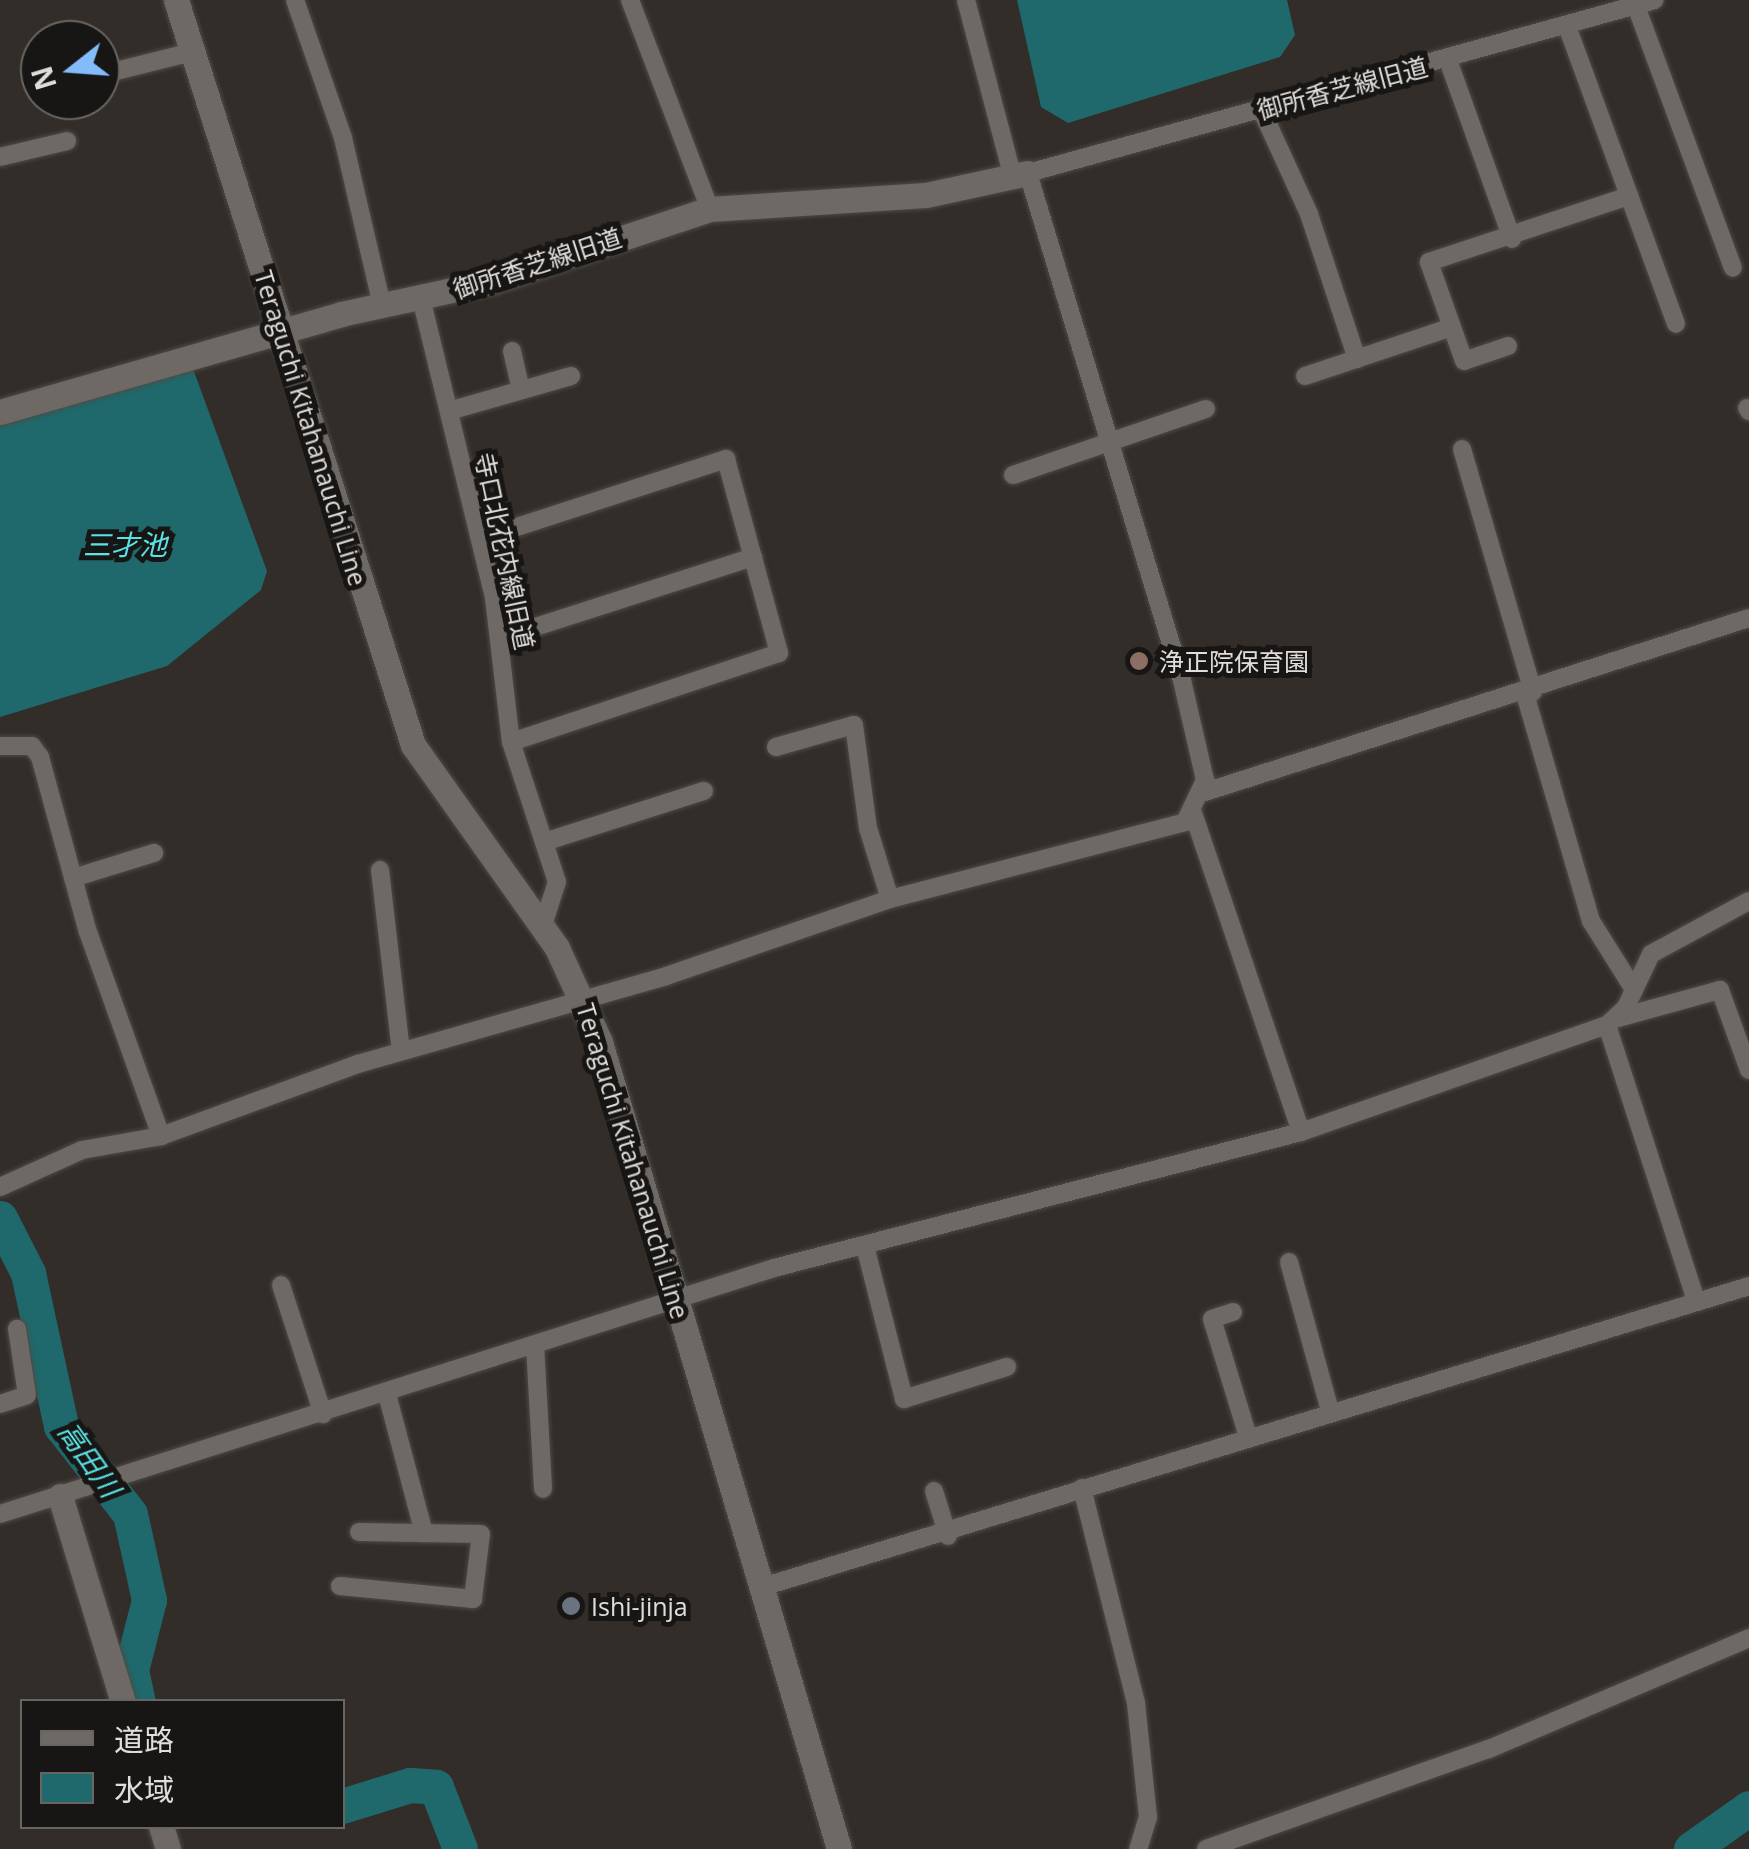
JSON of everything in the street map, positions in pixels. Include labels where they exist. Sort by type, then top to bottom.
[{"type":"main road","name":"Teraguchi Kitahanauchi Line","points":[[176,0],[413,745],[542,928],[584,998],[840,1849]]},
{"type":"main road","name":"御所香芝線旧道","points":[[0,412],[281,332],[421,298],[710,209],[926,195],[1020,176]]},
{"type":"main road","points":[[60,1496],[122,1699]]},
{"type":"street","points":[[295,0],[343,138],[382,306]]},
{"type":"street","points":[[630,0],[710,209]]},
{"type":"street","points":[[0,1188],[82,1150],[160,1136],[402,1051],[584,998],[890,899],[1158,834],[1193,814],[1205,792],[1111,442],[1020,176],[966,0]]},
{"type":"street","name":"御所香芝線旧道","points":[[1020,176],[1655,0]]},
{"type":"street","points":[[1628,5],[1732,268]]},
{"type":"street","points":[[1566,26],[1676,324]]},
{"type":"street","points":[[120,70],[192,52]]},
{"type":"street","points":[[1448,60],[1512,239]]},
{"type":"street","points":[[1261,109],[1309,214],[1357,359]]},
{"type":"street","points":[[0,157],[67,141]]},
{"type":"street","points":[[1508,346],[1464,361],[1429,262],[1512,239],[1629,196]]},
{"type":"street","name":"寺口北花内線旧道","points":[[421,298],[501,638],[512,742],[558,895],[542,928]]},
{"type":"street","points":[[1305,376],[1452,327]]},
{"type":"street","points":[[512,351],[522,390]]},
{"type":"street","points":[[448,411],[571,376]]},
{"type":"street","points":[[1012,475],[1206,408]]},
{"type":"street","points":[[1462,449],[1591,921],[1633,988]]},
{"type":"street","points":[[480,539],[726,458],[779,652],[512,742]]},
{"type":"street","points":[[501,638],[753,558]]},
{"type":"street","points":[[1205,792],[1529,693],[1749,618]]},
{"type":"street","points":[[776,747],[854,726],[868,828],[890,899]]},
{"type":"street","points":[[0,746],[32,746],[40,758],[73,878],[160,1136]]},
{"type":"street","points":[[544,842],[704,791]]},
{"type":"street","points":[[1193,814],[1301,1132]]},
{"type":"street","points":[[73,878],[154,853]]},
{"type":"street","points":[[380,870],[402,1051]]},
{"type":"street","points":[[1696,1300],[1612,1022],[1651,954],[1749,902]]},
{"type":"street","points":[[0,1514],[675,1300],[1301,1132],[1612,1022],[1720,990],[1741,1018],[1749,1070]]},
{"type":"street","points":[[865,1246],[904,1398],[1008,1367]]},
{"type":"street","points":[[1289,1262],[1330,1412]]},
{"type":"street","points":[[281,1285],[323,1414]]},
{"type":"street","points":[[760,1588],[948,1536],[1082,1488],[1749,1286]]},
{"type":"street","points":[[1232,1312],[1212,1319],[1248,1437]]},
{"type":"street","points":[[0,1404],[27,1395],[17,1329]]},
{"type":"street","points":[[535,1346],[542,1489]]},
{"type":"street","points":[[387,1394],[424,1532]]},
{"type":"street","points":[[1082,1488],[1136,1703],[1148,1817],[1138,1849]]},
{"type":"street","points":[[934,1492],[948,1536]]},
{"type":"street","points":[[340,1586],[473,1599],[481,1534],[359,1532]]},
{"type":"street","points":[[1206,1849],[1489,1749],[1749,1638]]},
{"type":"water","points":[[1017,0],[1287,0],[1295,35],[1280,57],[1068,123],[1041,107]]},
{"type":"water","name":"三才池","points":[[192,366],[267,571],[261,590],[167,666],[0,717],[0,423]]},
{"type":"waterway","name":"高田川","points":[[0,1218],[28,1273],[61,1426],[130,1514],[149,1600],[131,1670],[137,1699]]},
{"type":"waterway","name":"高田川","points":[[345,1805],[410,1785],[436,1787],[460,1849]]},
{"type":"waterway","name":"高田川","points":[[1691,1849],[1749,1808]]},
{"type":"place","name":"浄正院保育園","points":[[1139,661]]},
{"type":"place","name":"Ishi-jinja","points":[[571,1606]]}]
